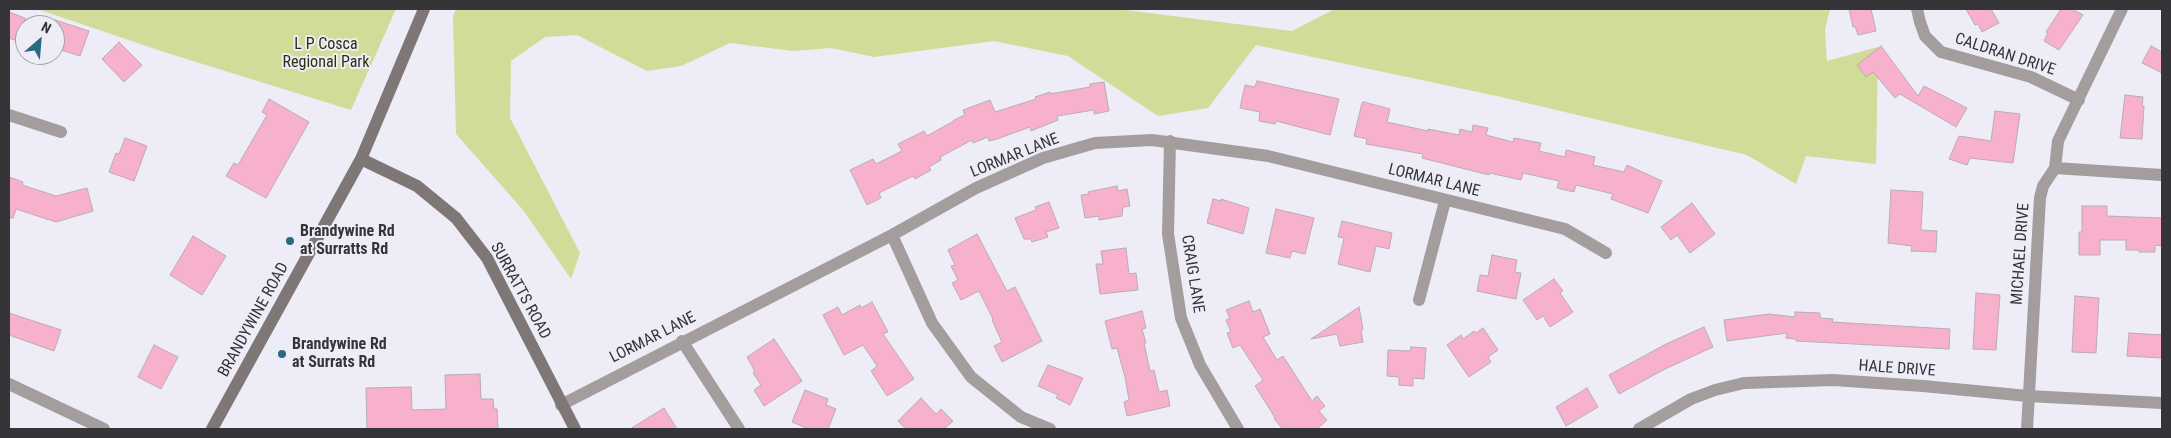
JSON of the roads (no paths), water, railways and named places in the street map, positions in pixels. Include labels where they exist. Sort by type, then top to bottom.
[{"type":"main road","name":"BRANDYWINE ROAD","points":[[212,429],[361,159],[424,9]]},
{"type":"main road","name":"SURRATTS ROAD","points":[[361,159],[417,186],[456,218],[487,258],[575,429]]},
{"type":"street","name":"CALDRAN DRIVE","points":[[1917,9],[1925,36],[1941,52],[2031,77],[2078,100]]},
{"type":"street","name":"MICHAEL DRIVE","points":[[2027,429],[2040,198],[2043,186],[2055,168],[2058,142],[2122,9]]},
{"type":"street","points":[[9,115],[61,132]]},
{"type":"street","name":"LORMAR LANE","points":[[561,404],[892,235],[976,188],[1043,158],[1095,143],[1170,141],[1268,156],[1565,230],[1606,253]]},
{"type":"street","name":"CRAIG LANE","points":[[1170,141],[1168,234],[1181,318],[1200,365],[1232,428]]},
{"type":"street","points":[[2055,168],[2162,175]]},
{"type":"street","points":[[1419,300],[1445,201]]},
{"type":"street","points":[[892,235],[932,323],[971,377],[1021,417],[1050,429]]},
{"type":"street","points":[[682,341],[739,429]]},
{"type":"street","name":"HALE DRIVE","points":[[1639,429],[1692,400],[1715,390],[1744,383],[1833,380],[2028,396],[2162,404]]},
{"type":"street","points":[[9,384],[104,429]]},
{"type":"place","name":"Brandywine Rd at Surratts Rd","points":[[290,241]]},
{"type":"place","name":"Brandywine Rd at Surrats Rd","points":[[282,354]]},
{"type":"park label","name":"L P Cosca Regional Park","points":[[326,54]]}]
